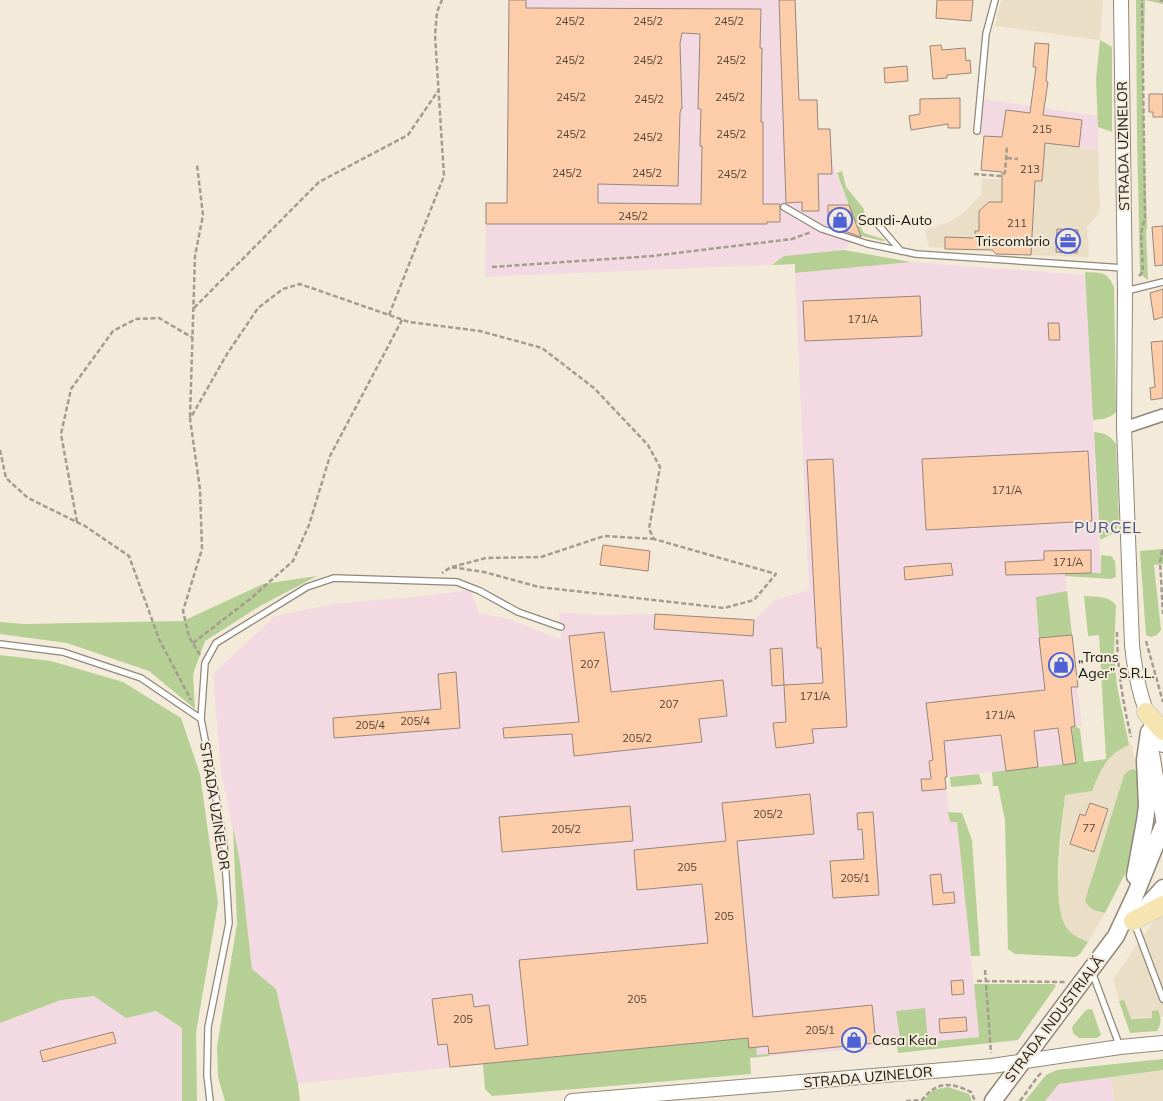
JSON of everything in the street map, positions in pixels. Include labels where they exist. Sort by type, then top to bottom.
[{"type":"main road","points":[[1129,918],[1147,806],[1144,760],[1151,723]]},
{"type":"main road","name":"STRADA INDUSTRIALĂ","points":[[1129,918],[1163,826]]},
{"type":"main road","name":"STRADA INDUSTRIALĂ","points":[[993,1101],[1129,918],[1163,888]]},
{"type":"main road","points":[[1129,918],[1163,905]]},
{"type":"street","name":"STRADA UZINELOR","points":[[1121,0],[1125,291],[1124,428],[1132,645],[1139,689],[1151,723],[1163,745]]},
{"type":"street","points":[[1124,428],[1163,415]]},
{"type":"street","name":"STRADA UZINELOR","points":[[1151,723],[1163,819]]},
{"type":"street","name":"STRADA UZINELOR","points":[[572,1101],[992,1066],[1120,1047],[1163,1043]]},
{"type":"lane","points":[[976,131],[986,34],[992,5],[995,0]]},
{"type":"lane","points":[[784,207],[822,229],[868,244],[916,254],[1124,268]]},
{"type":"lane","points":[[875,221],[901,251]]},
{"type":"lane","points":[[1125,291],[1163,282]]},
{"type":"lane","name":"STRADA UZINELOR","points":[[210,1101],[207,1075],[208,1027],[229,923],[224,844],[214,780],[201,719],[205,663],[216,643],[307,587],[334,578],[457,582],[480,591],[518,612],[561,627]]},
{"type":"lane","points":[[0,644],[63,652],[141,678],[201,719]]},
{"type":"lane","points":[[1129,918],[1163,999]]},
{"type":"lane","points":[[1086,976],[1120,1047]]},
{"type":"path","points":[[388,315],[444,176],[435,35],[437,12],[442,0]]},
{"type":"path","points":[[1137,277],[1143,272],[1141,233],[1145,218],[1142,0]]},
{"type":"path","points":[[194,308],[319,182],[408,135],[438,91]]},
{"type":"path","points":[[974,174],[1001,176],[1005,173],[1007,146]]},
{"type":"path","points":[[1001,154],[1006,154]]},
{"type":"path","points":[[1006,158],[1018,159]]},
{"type":"path","points":[[197,165],[203,215],[195,256],[190,418],[200,489],[202,549],[183,610],[189,637],[205,663]]},
{"type":"path","points":[[492,268],[652,256],[792,239],[822,229]]},
{"type":"path","points":[[190,418],[227,354],[258,308],[283,289],[300,284],[409,322],[480,331],[542,348],[594,388],[648,445],[660,467],[649,529],[654,539]]},
{"type":"path","points":[[77,522],[61,434],[71,389],[113,331],[136,319],[159,318],[193,338]]},
{"type":"path","points":[[193,643],[250,599],[293,561],[309,525],[330,456],[402,320]]},
{"type":"path","points":[[0,450],[6,478],[28,498],[77,522],[128,556],[159,639],[201,719]]},
{"type":"path","points":[[429,581],[451,567],[486,558],[541,556],[604,536],[654,539],[776,574],[754,600],[724,608],[539,587],[484,572],[451,567]]},
{"type":"path","points":[[1163,551],[1160,562],[1163,614]]},
{"type":"path","points":[[985,970],[992,1066]]},
{"type":"path","points":[[977,981],[1086,976]]},
{"type":"path","points":[[1020,1101],[1039,1075],[1049,1068]]},
{"type":"path","points":[[906,1101],[922,1100],[934,1087],[947,1084],[971,1092],[975,1101]]},
{"type":"shaded area","points":[[509,0],[795,0],[799,100],[817,100],[818,129],[830,129],[831,160],[859,232],[844,250],[784,256],[772,265],[485,277],[486,203],[507,203]]},
{"type":"shaded area","points":[[1002,0],[1103,0],[1100,40],[995,26]]},
{"type":"shaded area","points":[[983,99],[1098,116],[1098,150],[981,135]]},
{"type":"shaded area","points":[[1045,143],[1098,150],[1100,212],[1087,227],[1089,257],[996,254],[992,250],[929,247],[925,230],[949,222],[961,215],[981,195],[982,179],[1042,181]]},
{"type":"shaded area","points":[[911,262],[1085,275],[1101,573],[1065,574],[1082,726],[1075,726],[1072,732],[1076,763],[945,777],[950,822],[957,822],[979,1037],[876,1048],[769,1056],[769,1054],[756,1055],[749,1048],[747,1038],[298,1084],[276,989],[252,969],[240,862],[221,772],[213,674],[275,616],[333,604],[470,590],[479,613],[509,619],[562,640],[559,612],[597,615],[655,614],[754,620],[775,600],[809,590],[795,273]]},
{"type":"shaded area","points":[[1131,744],[1139,772],[1124,775],[1092,876],[1095,911],[1105,913],[1088,942],[1075,936],[1067,929],[1061,913],[1057,890],[1065,795],[1091,791],[1102,766],[1122,748]]},
{"type":"shaded area","points":[[1163,912],[1163,1017],[1124,1018],[1113,979],[1156,918]]},
{"type":"shaded area","points":[[94,996],[126,1017],[155,1011],[182,1028],[182,1101],[0,1101],[0,1023],[61,1000]]},
{"type":"shaded area","points":[[1163,1070],[1163,1101],[1114,1101],[1110,1077]]},
{"type":"shaded area","points":[[1110,1077],[1114,1101],[1045,1101],[1059,1084]]},
{"type":"green space","points":[[1136,0],[1145,0],[1143,87],[1148,280],[1140,274]]},
{"type":"green space","points":[[1145,0],[1163,0],[1163,4]]},
{"type":"green space","points":[[1100,40],[1112,47],[1112,132],[1098,127],[1096,79]]},
{"type":"green space","points":[[842,171],[846,187],[864,209],[860,223],[864,233],[886,240],[857,235],[859,232],[837,173]]},
{"type":"green space","points":[[844,250],[911,262],[795,273],[795,264],[772,265],[784,256]]},
{"type":"green space","points":[[1085,272],[1106,275],[1114,287],[1116,412],[1103,419],[1093,420]]},
{"type":"green space","points":[[1094,432],[1106,435],[1116,444],[1119,525],[1114,533],[1100,540]]},
{"type":"green space","points":[[1163,549],[1163,564],[1154,565],[1161,630],[1157,635],[1151,637],[1146,635],[1140,551]]},
{"type":"green space","points":[[1101,555],[1111,556],[1115,561],[1116,577],[1111,579],[1065,576],[1065,573],[1101,573]]},
{"type":"green space","points":[[317,576],[260,606],[205,641],[193,674],[195,709],[149,671],[67,643],[0,634],[0,622],[24,624],[183,621],[263,584]]},
{"type":"green space","points":[[1067,591],[1072,635],[1039,638],[1036,597]]},
{"type":"green space","points":[[1084,596],[1105,598],[1116,605],[1114,652],[1117,686],[1129,745],[1115,753],[1105,764],[1092,791],[1065,795],[1058,865],[1059,903],[1062,918],[1068,930],[1075,936],[1088,942],[1076,957],[1015,954],[1008,949],[1005,820],[998,786],[993,786],[992,772],[1075,763],[1072,727],[1075,726],[1080,729],[1084,762],[1106,759],[1099,635],[1088,636]]},
{"type":"green space","points":[[0,655],[51,661],[123,682],[181,718],[200,774],[218,903],[196,1033],[197,1101],[182,1101],[182,1028],[156,1011],[126,1018],[94,996],[61,1000],[0,1023]]},
{"type":"green space","points":[[1133,769],[1139,772],[1142,790],[1131,862],[1105,913],[1096,911],[1085,900],[1124,775]]},
{"type":"green space","points":[[979,774],[982,784],[951,787],[950,777]]},
{"type":"green space","points":[[948,812],[962,813],[972,840],[980,956],[971,956],[957,822],[950,822]]},
{"type":"green space","points":[[233,827],[240,862],[252,969],[276,989],[298,1084],[300,1101],[225,1101],[218,1077],[217,1047],[237,924]]},
{"type":"green space","points":[[974,984],[1054,984],[1056,986],[1018,1040],[898,1053],[897,1046],[901,1045],[896,1011],[925,1008],[928,1042],[979,1037]]},
{"type":"green space","points":[[1124,1000],[1131,1019],[1152,1018],[1152,1011],[1158,1010],[1160,1025],[1157,1031],[1130,1033],[1119,1001]]},
{"type":"green space","points":[[1092,1009],[1101,1035],[1097,1038],[1079,1038],[1073,1033],[1072,1027],[1086,1010]]},
{"type":"green space","points":[[748,1038],[749,1047],[756,1047],[757,1055],[769,1054],[769,1056],[750,1058],[751,1074],[492,1096],[485,1089],[483,1064]]},
{"type":"green space","points":[[1163,1059],[1163,1070],[1059,1084],[1045,1101],[1025,1101],[1046,1075],[1057,1070]]},
{"type":"green space","points":[[948,1087],[969,1094],[972,1101],[923,1101],[933,1090]]},
{"type":"building","points":[[509,0],[526,0],[526,8],[761,9],[763,204],[780,204],[780,222],[767,222],[767,224],[486,224],[486,203],[507,203]],"holes":[[[682,33],[700,34],[698,109],[701,109],[701,204],[598,203],[598,184],[678,186],[680,113],[682,109],[680,43]]]},
{"type":"building","points":[[779,0],[795,0],[799,100],[817,100],[818,129],[830,129],[832,174],[818,174],[819,211],[802,211],[802,202],[786,203]]},
{"type":"building","points":[[937,0],[973,0],[971,21],[936,18]]},
{"type":"building","points":[[1035,43],[1049,44],[1046,81],[1048,82],[1043,115],[1082,120],[1079,147],[1045,143],[1042,181],[1035,181],[1031,255],[996,254],[992,250],[945,249],[945,237],[975,238],[975,231],[979,231],[979,211],[989,202],[1002,202],[1002,172],[981,170],[984,136],[1002,137],[1006,110],[1030,113],[1036,67],[1033,67]]},
{"type":"building","points":[[941,45],[942,50],[965,48],[966,61],[970,60],[971,73],[947,75],[947,78],[933,79],[930,46]]},
{"type":"building","points":[[907,66],[908,81],[885,83],[884,68]]},
{"type":"building","points":[[1149,94],[1163,94],[1163,117],[1153,117],[1153,112],[1149,112]]},
{"type":"building","points":[[960,98],[960,128],[948,128],[948,124],[911,130],[909,116],[920,114],[920,99]]},
{"type":"building","points":[[828,205],[849,205],[861,237],[828,225]]},
{"type":"building","points":[[1163,226],[1163,265],[1155,266],[1152,227]]},
{"type":"building","points":[[1057,229],[1078,230],[1077,253],[1056,252]]},
{"type":"building","points":[[1163,289],[1163,317],[1154,320],[1150,293]]},
{"type":"building","points":[[920,296],[922,336],[805,341],[803,301]]},
{"type":"building","points":[[1048,323],[1059,323],[1060,340],[1049,340]]},
{"type":"building","points":[[1163,341],[1163,398],[1151,400],[1150,388],[1155,387],[1151,342]]},
{"type":"building","points":[[1088,451],[1092,521],[926,530],[922,459]]},
{"type":"building","points":[[833,459],[847,727],[812,729],[814,743],[776,748],[773,723],[786,722],[784,685],[823,683],[821,648],[817,648],[807,460]]},
{"type":"building","points":[[603,545],[650,551],[648,571],[600,565]]},
{"type":"building","points":[[1091,550],[1091,573],[1006,575],[1005,562],[1044,560],[1044,551]]},
{"type":"building","points":[[951,563],[953,575],[905,580],[904,567]]},
{"type":"building","points":[[655,614],[754,620],[753,636],[654,629]]},
{"type":"building","points":[[604,632],[611,692],[723,680],[727,716],[699,719],[702,742],[574,756],[572,734],[504,738],[503,728],[579,722],[569,636]]},
{"type":"building","points":[[1072,635],[1078,687],[1071,687],[1075,726],[1071,727],[1076,763],[1063,765],[1058,728],[1034,731],[1038,767],[1006,771],[1001,735],[944,741],[946,789],[922,791],[921,779],[931,779],[929,761],[933,760],[926,703],[1045,690],[1039,638]]},
{"type":"building","points":[[782,648],[784,685],[772,686],[770,649]]},
{"type":"building","points":[[456,672],[460,728],[334,738],[333,718],[441,709],[438,674]]},
{"type":"building","points":[[810,794],[814,834],[737,841],[753,1017],[872,1005],[876,1043],[769,1054],[768,1046],[749,1048],[748,1038],[450,1067],[447,1044],[438,1045],[432,999],[472,994],[474,1007],[489,1005],[495,1049],[528,1045],[519,960],[708,943],[702,884],[637,890],[634,850],[726,841],[722,803]]},
{"type":"building","points":[[1090,803],[1108,809],[1094,852],[1070,844],[1080,814],[1085,816]]},
{"type":"building","points":[[630,806],[633,841],[502,852],[499,817]]},
{"type":"building","points":[[873,812],[879,895],[833,898],[830,861],[864,859],[862,829],[858,830],[857,813]]},
{"type":"building","points":[[941,874],[943,893],[954,892],[955,903],[933,905],[930,875]]},
{"type":"building","points":[[963,980],[964,994],[952,995],[951,981]]},
{"type":"building","points":[[966,1017],[967,1031],[940,1033],[939,1019]]},
{"type":"building","points":[[113,1032],[116,1043],[43,1062],[40,1051]]},
{"type":"place","name":"Sandi-Auto","points":[[840,220]]},
{"type":"place","name":"Triscombrio","points":[[1068,241]]},
{"type":"place","name":"„Trans Ager” S.R.L.","points":[[1061,665]]},
{"type":"place","name":"Casa Keia","points":[[854,1040]]},
{"type":"district","name":"PURCEL","points":[[1108,527]]}]
